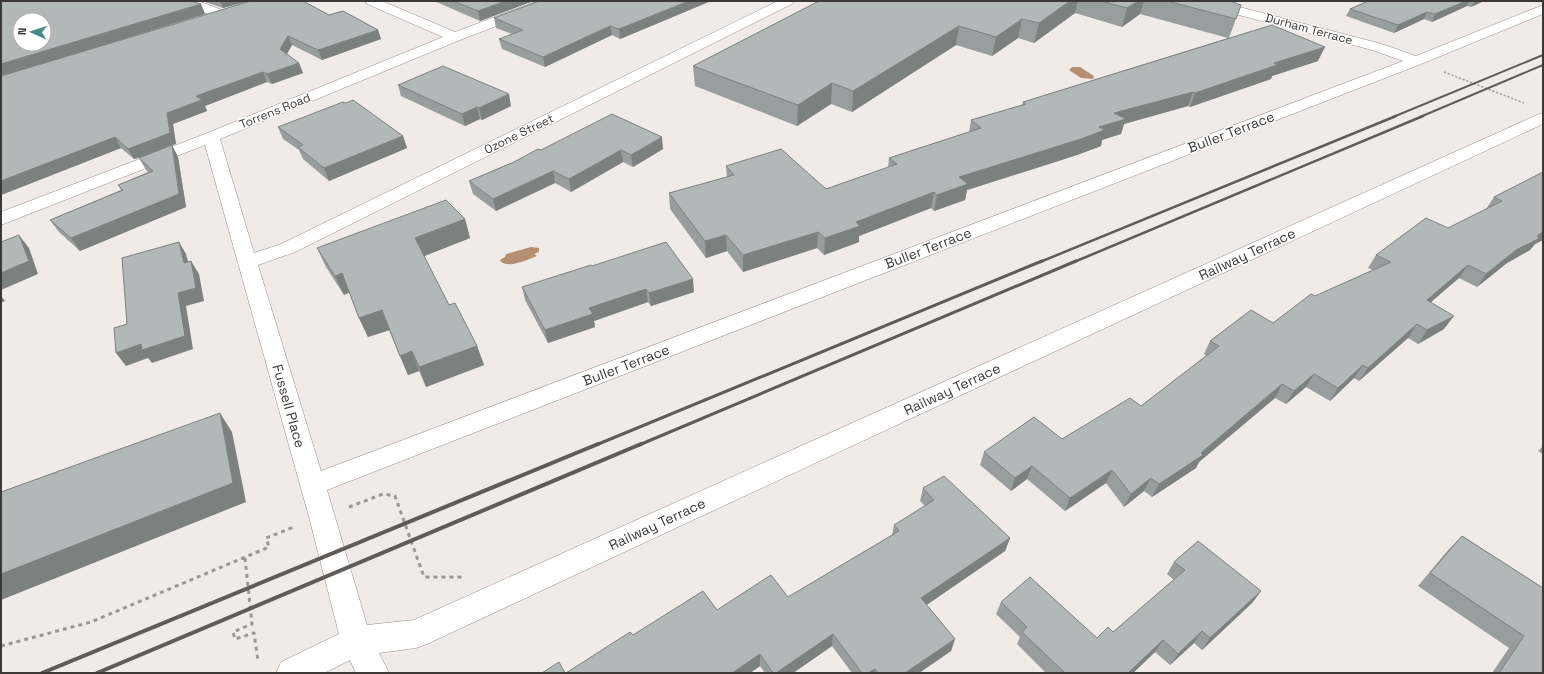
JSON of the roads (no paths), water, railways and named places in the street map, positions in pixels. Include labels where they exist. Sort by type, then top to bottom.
[{"type":"street","points":[[186,1],[223,15]]},
{"type":"street","points":[[371,1],[455,37]]},
{"type":"street","name":"Torrens Road","points":[[1,219],[212,137],[455,37],[549,1]]},
{"type":"street","name":"Ozone Street","points":[[248,262],[288,248],[788,1]]},
{"type":"street","name":"Durham Terrace","points":[[1200,1],[1377,47],[1416,61]]},
{"type":"street","name":"Buller Terrace","points":[[313,485],[1416,61],[1543,9]]},
{"type":"street","points":[[201,22],[238,10]]},
{"type":"street","name":"Railway Terrace","points":[[292,673],[356,641],[416,634],[1536,112]]},
{"type":"street","name":"Fussell Place","points":[[212,137],[322,516],[356,641],[373,673]]},
{"type":"railway","points":[[1393,117],[1543,55]]},
{"type":"railway","points":[[1420,117],[1543,65]]},
{"type":"railway","points":[[1040,262],[1396,116]]},
{"type":"railway","points":[[1074,262],[1423,116]]},
{"type":"railway","points":[[596,445],[1042,261]]},
{"type":"railway","points":[[639,445],[1076,261]]},
{"type":"railway","points":[[42,673],[598,444]]},
{"type":"railway","points":[[97,673],[641,444]]}]
